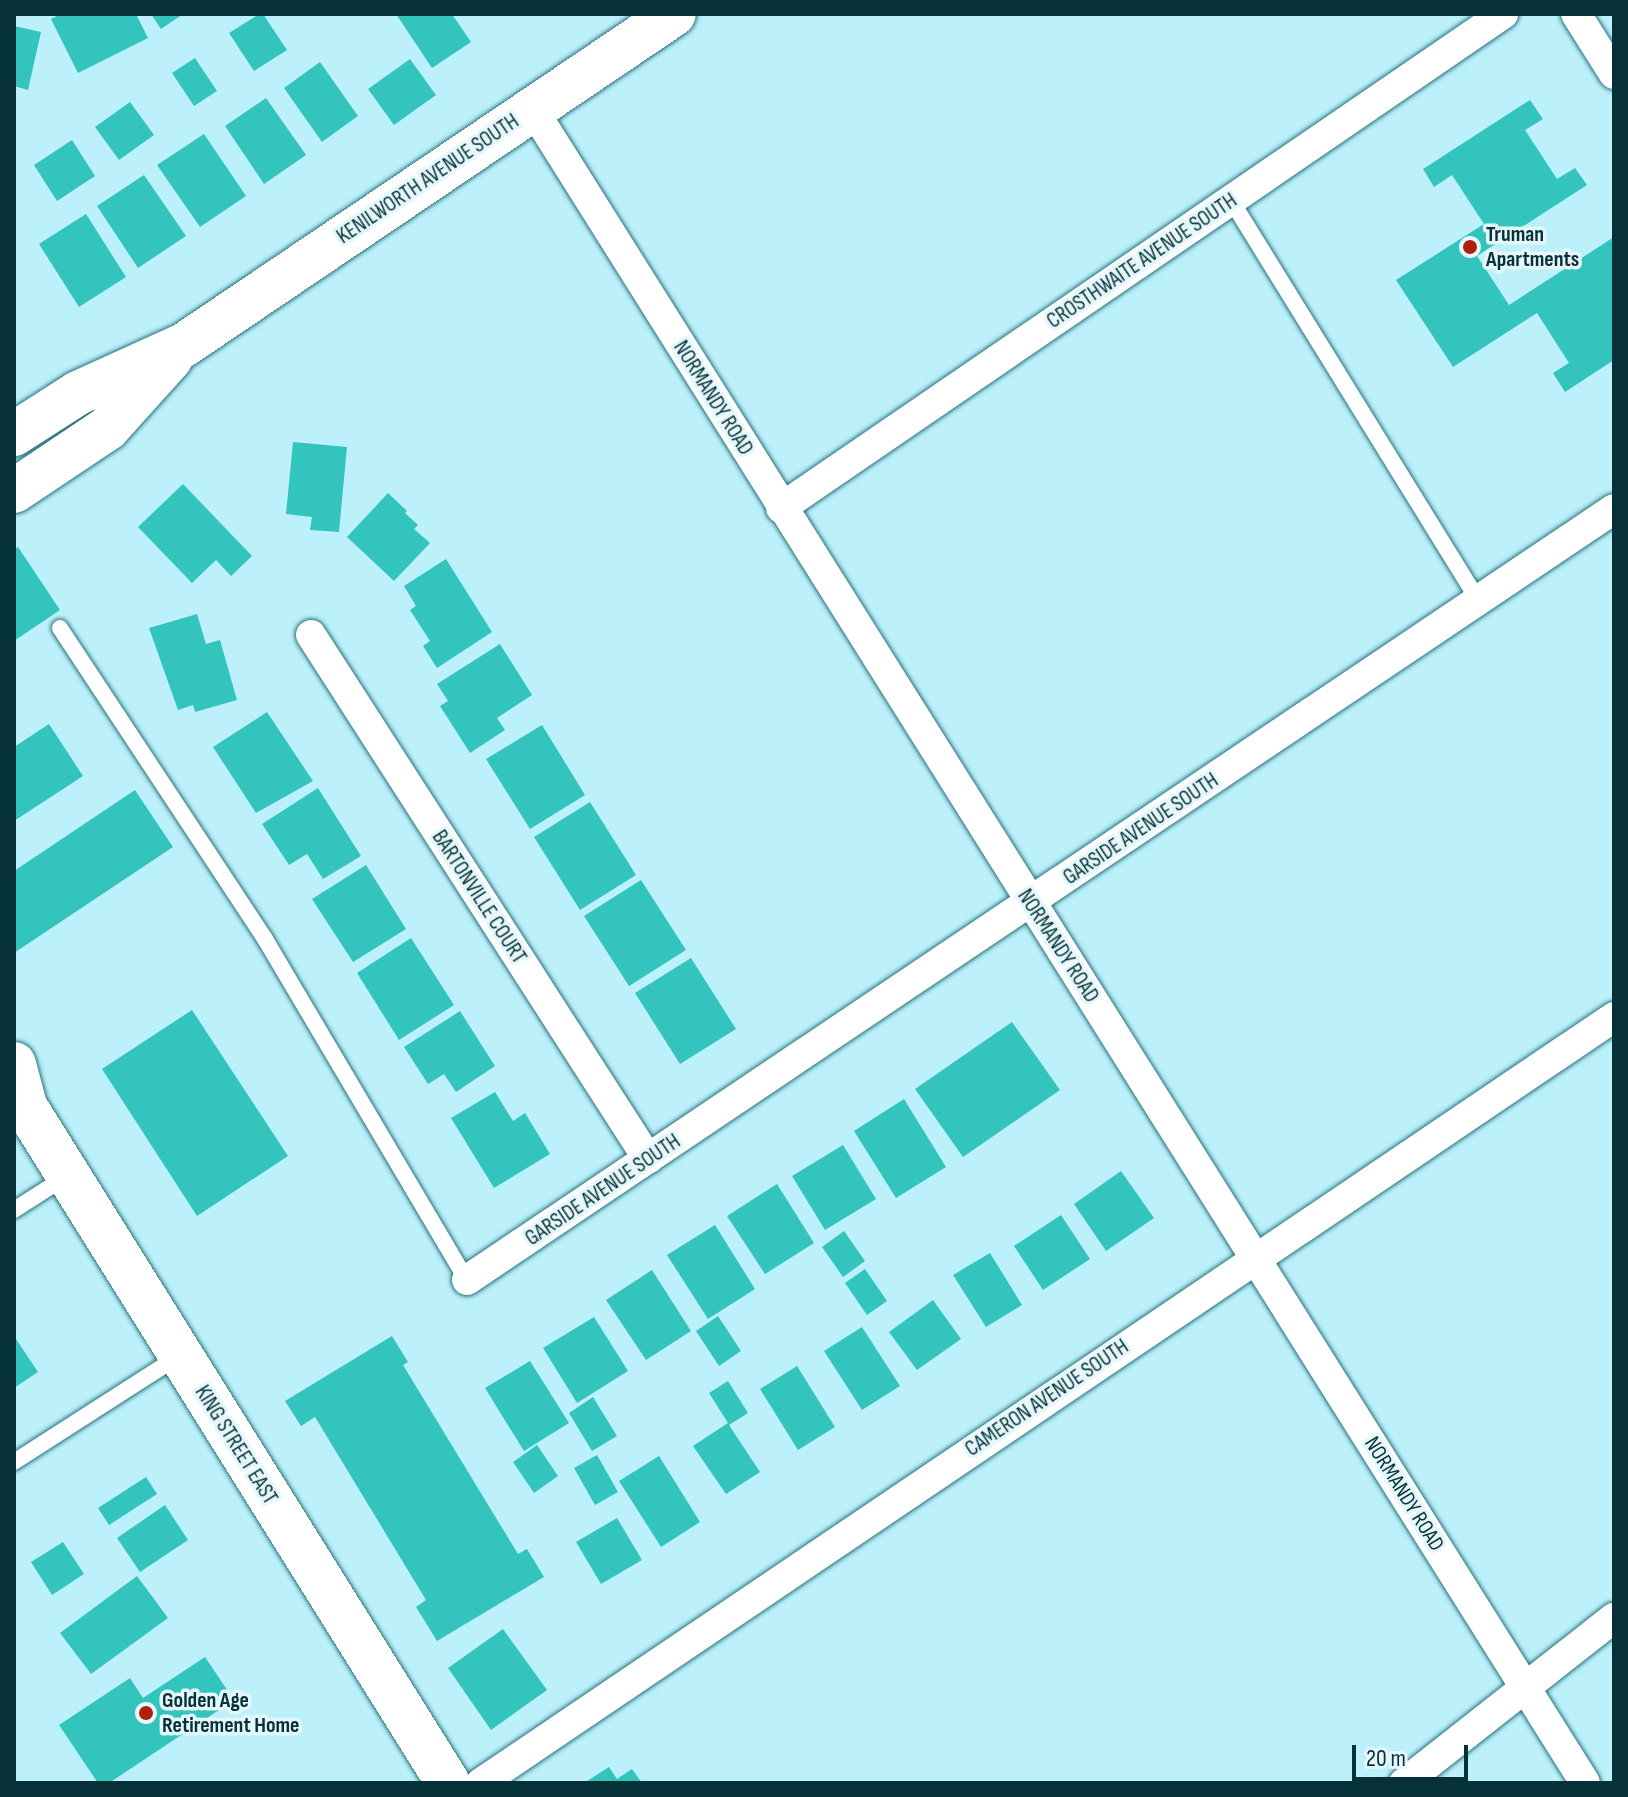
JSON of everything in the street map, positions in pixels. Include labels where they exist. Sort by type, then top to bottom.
[{"type":"main road","name":"KENILWORTH AVENUE SOUTH","points":[[14,434],[78,393],[184,345],[674,14]]},
{"type":"main road","name":"KENILWORTH AVENUE SOUTH","points":[[14,491],[108,428],[184,345]]},
{"type":"main road","name":"KING STREET EAST","points":[[14,1064],[20,1102],[448,1783]]},
{"type":"street","name":"CROSTHWAITE AVENUE SOUTH","points":[[781,508],[1503,14]]},
{"type":"street","points":[[1576,14],[1614,74]]},
{"type":"street","name":"NORMANDY ROAD","points":[[532,108],[1585,1783]]},
{"type":"street","name":"GARSIDE AVENUE SOUTH","points":[[467,1280],[1614,509]]},
{"type":"street","name":"BARTONVILLE COURT","points":[[311,635],[648,1159]]},
{"type":"street","name":"CAMERON AVENUE SOUTH","points":[[481,1783],[1614,1017]]},
{"type":"street","points":[[1404,1783],[1614,1618]]},
{"type":"lane","points":[[1231,200],[1479,601]]},
{"type":"lane","points":[[60,628],[265,939],[467,1280]]},
{"type":"lane","points":[[14,1210],[68,1176]]},
{"type":"lane","points":[[14,1462],[180,1355]]},
{"type":"building","points":[[61,14],[136,14],[148,38],[78,73],[51,19]]},
{"type":"building","points":[[151,14],[183,14],[161,29]]},
{"type":"building","points":[[263,14],[287,50],[254,71],[229,33]]},
{"type":"building","points":[[396,14],[452,14],[471,42],[432,68]]},
{"type":"building","points":[[14,26],[41,32],[28,90],[14,86]]},
{"type":"building","points":[[195,58],[217,91],[194,106],[172,73]]},
{"type":"building","points":[[410,59],[436,95],[394,125],[368,89]]},
{"type":"building","points":[[320,62],[358,116],[322,142],[284,88]]},
{"type":"building","points":[[266,98],[306,155],[264,184],[225,126]]},
{"type":"building","name":"Truman Apartments","points":[[1530,100],[1543,119],[1525,130],[1557,179],[1575,168],[1587,185],[1477,256],[1509,305],[1614,237],[1614,360],[1565,392],[1553,373],[1569,363],[1537,313],[1453,367],[1396,280],[1484,224],[1452,175],[1434,187],[1423,169]]},
{"type":"building","points":[[130,102],[154,135],[119,160],[95,127]]},
{"type":"building","points":[[204,134],[246,196],[200,227],[157,165]]},
{"type":"building","points":[[72,140],[95,176],[57,201],[34,165]]},
{"type":"building","points":[[144,175],[186,236],[138,268],[97,206]]},
{"type":"building","points":[[86,214],[126,277],[79,307],[39,244]]},
{"type":"building","points":[[293,442],[347,447],[339,532],[310,530],[312,517],[286,514]]},
{"type":"building","points":[[183,484],[252,556],[231,576],[216,560],[192,583],[138,527]]},
{"type":"building","points":[[388,493],[418,525],[414,529],[430,543],[394,581],[347,537]]},
{"type":"building","points":[[18,547],[60,610],[14,641],[14,549]]},
{"type":"building","points":[[446,559],[492,632],[437,668],[423,646],[430,641],[410,610],[416,606],[404,586]]},
{"type":"building","points":[[197,614],[206,644],[220,640],[237,700],[195,712],[193,705],[178,710],[149,628]]},
{"type":"building","points":[[500,644],[532,695],[497,718],[505,730],[470,753],[440,706],[448,701],[437,684]]},
{"type":"building","points":[[267,712],[313,781],[256,813],[213,747]]},
{"type":"building","points":[[49,724],[83,776],[14,821],[14,747]]},
{"type":"building","points":[[542,725],[585,795],[530,829],[486,759]]},
{"type":"building","points":[[318,788],[361,856],[323,879],[307,854],[289,865],[262,824]]},
{"type":"building","points":[[135,790],[173,847],[14,953],[14,871]]},
{"type":"building","points":[[590,802],[636,875],[580,910],[534,837]]},
{"type":"building","points":[[366,865],[406,929],[353,962],[312,899]]},
{"type":"building","points":[[641,880],[686,950],[629,986],[584,916]]},
{"type":"building","points":[[411,938],[454,1005],[399,1040],[357,973]]},
{"type":"building","points":[[691,958],[736,1029],[680,1064],[635,993]]},
{"type":"building","points":[[192,1010],[288,1156],[197,1216],[102,1069]]},
{"type":"building","points":[[460,1011],[495,1066],[456,1092],[444,1074],[428,1084],[404,1047]]},
{"type":"building","points":[[1012,1022],[1060,1090],[963,1157],[915,1089]]},
{"type":"building","points":[[495,1092],[513,1121],[525,1113],[550,1154],[494,1188],[451,1118]]},
{"type":"building","points":[[904,1099],[946,1167],[896,1198],[854,1131]]},
{"type":"building","points":[[843,1145],[876,1199],[825,1230],[792,1176]]},
{"type":"building","points":[[1121,1171],[1154,1218],[1106,1251],[1074,1204]]},
{"type":"building","points":[[777,1184],[814,1243],[765,1274],[727,1216]]},
{"type":"building","points":[[1061,1215],[1090,1259],[1043,1290],[1014,1246]]},
{"type":"building","points":[[715,1225],[755,1289],[708,1319],[667,1255]]},
{"type":"building","points":[[844,1231],[865,1261],[843,1277],[822,1247]]},
{"type":"building","points":[[990,1253],[1022,1305],[986,1327],[953,1275]]},
{"type":"building","points":[[865,1269],[887,1301],[867,1315],[845,1283]]},
{"type":"building","points":[[652,1270],[691,1331],[646,1360],[606,1300]]},
{"type":"building","points":[[933,1300],[961,1339],[917,1370],[889,1332]]},
{"type":"building","points":[[718,1316],[741,1351],[719,1366],[696,1331]]},
{"type":"building","points":[[594,1317],[628,1371],[577,1403],[543,1348]]},
{"type":"building","points":[[862,1327],[900,1386],[862,1410],[824,1351]]},
{"type":"building","points":[[14,1336],[38,1372],[14,1388]]},
{"type":"building","points":[[392,1336],[408,1362],[403,1365],[518,1554],[527,1549],[544,1577],[437,1641],[416,1607],[426,1600],[315,1417],[301,1426],[285,1401]]},
{"type":"building","points":[[530,1361],[569,1423],[524,1451],[485,1388]]},
{"type":"building","points":[[797,1366],[835,1427],[798,1450],[760,1389]]},
{"type":"building","points":[[728,1381],[748,1413],[729,1425],[760,1472],[726,1494],[693,1446],[728,1423],[709,1393]]},
{"type":"building","points":[[593,1397],[617,1436],[592,1451],[569,1413]]},
{"type":"building","points":[[537,1445],[558,1476],[534,1493],[513,1462]]},
{"type":"building","points":[[597,1455],[618,1492],[595,1505],[574,1468]]},
{"type":"building","points":[[659,1456],[700,1522],[661,1547],[619,1481]]},
{"type":"building","points":[[146,1477],[157,1494],[109,1525],[98,1508]]},
{"type":"building","points":[[165,1505],[188,1540],[140,1572],[117,1538]]},
{"type":"building","points":[[617,1518],[642,1560],[601,1584],[576,1542]]},
{"type":"building","points":[[63,1542],[84,1574],[52,1595],[31,1562]]},
{"type":"building","points":[[137,1576],[168,1618],[91,1674],[60,1633]]},
{"type":"building","points":[[503,1629],[547,1690],[491,1730],[448,1668]]},
{"type":"building","name":"Golden Age Retirement Home","points":[[205,1657],[234,1700],[109,1783],[98,1783],[59,1725],[130,1678],[143,1698]]},
{"type":"building","points":[[609,1767],[617,1779],[632,1769],[642,1783],[584,1783]]},
{"type":"place","name":"Truman Apartments","points":[[1470,247]]},
{"type":"place","name":"Golden Age Retirement Home","points":[[146,1713]]}]
